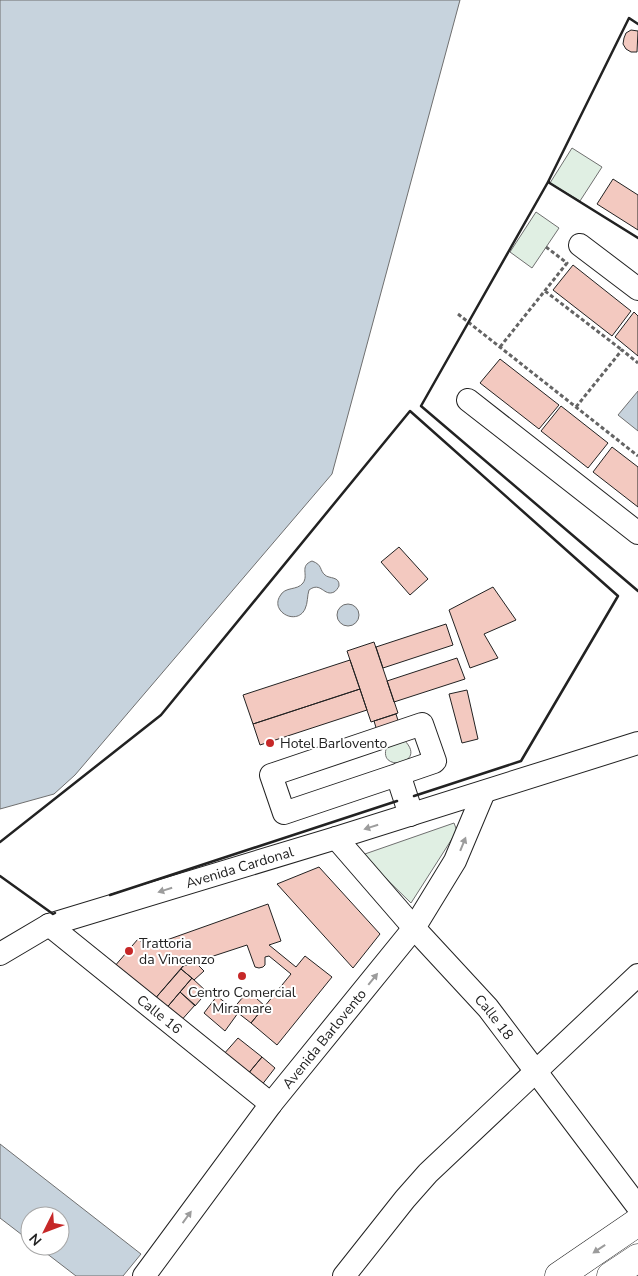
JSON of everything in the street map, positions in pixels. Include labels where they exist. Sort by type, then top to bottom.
[{"type":"main road","points":[[559,1276],[638,1222]]},
{"type":"main road","points":[[611,1276],[638,1258]]},
{"type":"street","points":[[580,245],[638,289]]},
{"type":"street","points":[[468,400],[638,532]]},
{"type":"street","points":[[422,724],[435,761],[399,774],[411,815],[397,775],[284,813],[271,775],[422,724]]},
{"type":"street","name":"Avenida Cardonal","points":[[0,954],[49,925],[411,815],[638,743]]},
{"type":"street","name":"Avenida Barlovento","points":[[144,1276],[271,1104],[414,928],[456,861],[484,792]]},
{"type":"street","name":"Calle 18","points":[[336,838],[414,928],[488,1008],[638,1207]]},
{"type":"street","name":"Calle 16","points":[[49,925],[271,1104]]},
{"type":"street","points":[[344,1276],[428,1173],[638,975]]},
{"type":"path","points":[[500,347],[567,263],[546,247]]},
{"type":"path","points":[[544,291],[638,363]]},
{"type":"path","points":[[458,314],[638,456]]},
{"type":"path","points":[[576,407],[622,350]]},
{"type":"green space","points":[[572,148],[602,167],[580,201],[550,183]]},
{"type":"green space","points":[[536,212],[559,228],[532,268],[510,252]]},
{"type":"green space","points":[[404,740],[410,749],[410,755],[406,760],[400,763],[393,763],[388,760],[385,753],[388,744]]},
{"type":"green space","points":[[454,823],[457,831],[411,903],[362,855]]},
{"type":"shaded area","points":[[0,0],[460,0],[332,474],[75,775],[54,794],[0,809]]},
{"type":"shaded area","points":[[638,391],[638,431],[618,415]]},
{"type":"shaded area","points":[[312,561],[318,564],[325,575],[336,579],[339,586],[335,592],[331,593],[317,587],[309,590],[306,607],[301,614],[291,617],[286,615],[281,612],[279,607],[280,596],[285,591],[298,587],[303,583],[306,565]]},
{"type":"shaded area","points":[[348,604],[356,607],[359,615],[356,623],[348,626],[340,623],[337,615],[340,607]]},
{"type":"shaded area","points":[[0,1144],[141,1254],[123,1276],[76,1276],[50,1256],[70,1256],[70,1206],[20,1206],[20,1233],[0,1218]]},
{"type":"building","points":[[631,30],[638,31],[637,52],[631,52],[623,44],[626,33]]},
{"type":"building","points":[[613,179],[638,195],[638,230],[597,204]]},
{"type":"building","points":[[573,265],[631,311],[612,336],[553,290]]},
{"type":"building","points":[[634,312],[638,316],[638,356],[615,337]]},
{"type":"building","points":[[500,359],[559,405],[539,429],[480,383]]},
{"type":"building","points":[[561,406],[608,443],[588,468],[541,431]]},
{"type":"building","points":[[612,447],[638,467],[638,507],[593,472]]},
{"type":"building","points":[[399,547],[428,579],[410,595],[381,562]]},
{"type":"building","points":[[493,587],[516,620],[484,634],[498,658],[470,668],[449,610]]},
{"type":"building","points":[[446,624],[453,645],[383,668],[376,647]]},
{"type":"building","points":[[374,642],[398,713],[371,722],[347,651]]},
{"type":"building","points":[[457,658],[465,679],[394,702],[387,681]]},
{"type":"building","points":[[350,660],[360,689],[253,724],[243,695]]},
{"type":"building","points":[[360,689],[367,710],[260,745],[253,724]]},
{"type":"building","points":[[467,690],[478,739],[462,743],[449,694]]},
{"type":"building","points":[[396,714],[400,727],[378,734],[374,721]]},
{"type":"building","points":[[319,867],[380,934],[353,968],[277,884]]},
{"type":"building","points":[[268,904],[281,941],[269,945],[296,967],[305,956],[332,977],[277,1045],[251,1023],[291,974],[269,956],[265,957],[265,965],[263,967],[255,967],[247,945],[183,966],[153,1001],[114,967],[138,939],[147,947]]},
{"type":"building","points":[[195,962],[204,971],[194,980],[181,969],[183,966]]},
{"type":"building","points":[[181,969],[192,978],[164,1011],[153,1001]]},
{"type":"building","points":[[192,978],[207,992],[195,1006],[180,992]]},
{"type":"building","points":[[248,991],[265,1006],[251,1023],[233,1009]]},
{"type":"building","points":[[180,992],[195,1005],[179,1023],[164,1011]]},
{"type":"building","points":[[217,996],[238,1013],[225,1031],[204,1013]]},
{"type":"building","points":[[238,1038],[262,1057],[247,1075],[223,1055]]},
{"type":"building","points":[[262,1057],[275,1068],[261,1086],[247,1075]]},
{"type":"wall","points":[[549,182],[629,18],[638,24]]},
{"type":"wall","points":[[638,238],[548,182],[421,406],[638,591]]},
{"type":"wall","points":[[0,842],[161,715],[410,411],[618,596],[521,761],[414,796]]},
{"type":"wall","points":[[110,895],[397,801]]},
{"type":"wall","points":[[0,876],[53,914],[55,913]]},
{"type":"place","name":"Hotel Barlovento","points":[[270,743]]},
{"type":"place","name":"Trattoria da Vincenzo","points":[[129,951]]},
{"type":"place","name":"Centro Comercial Miramare","points":[[242,976]]}]
